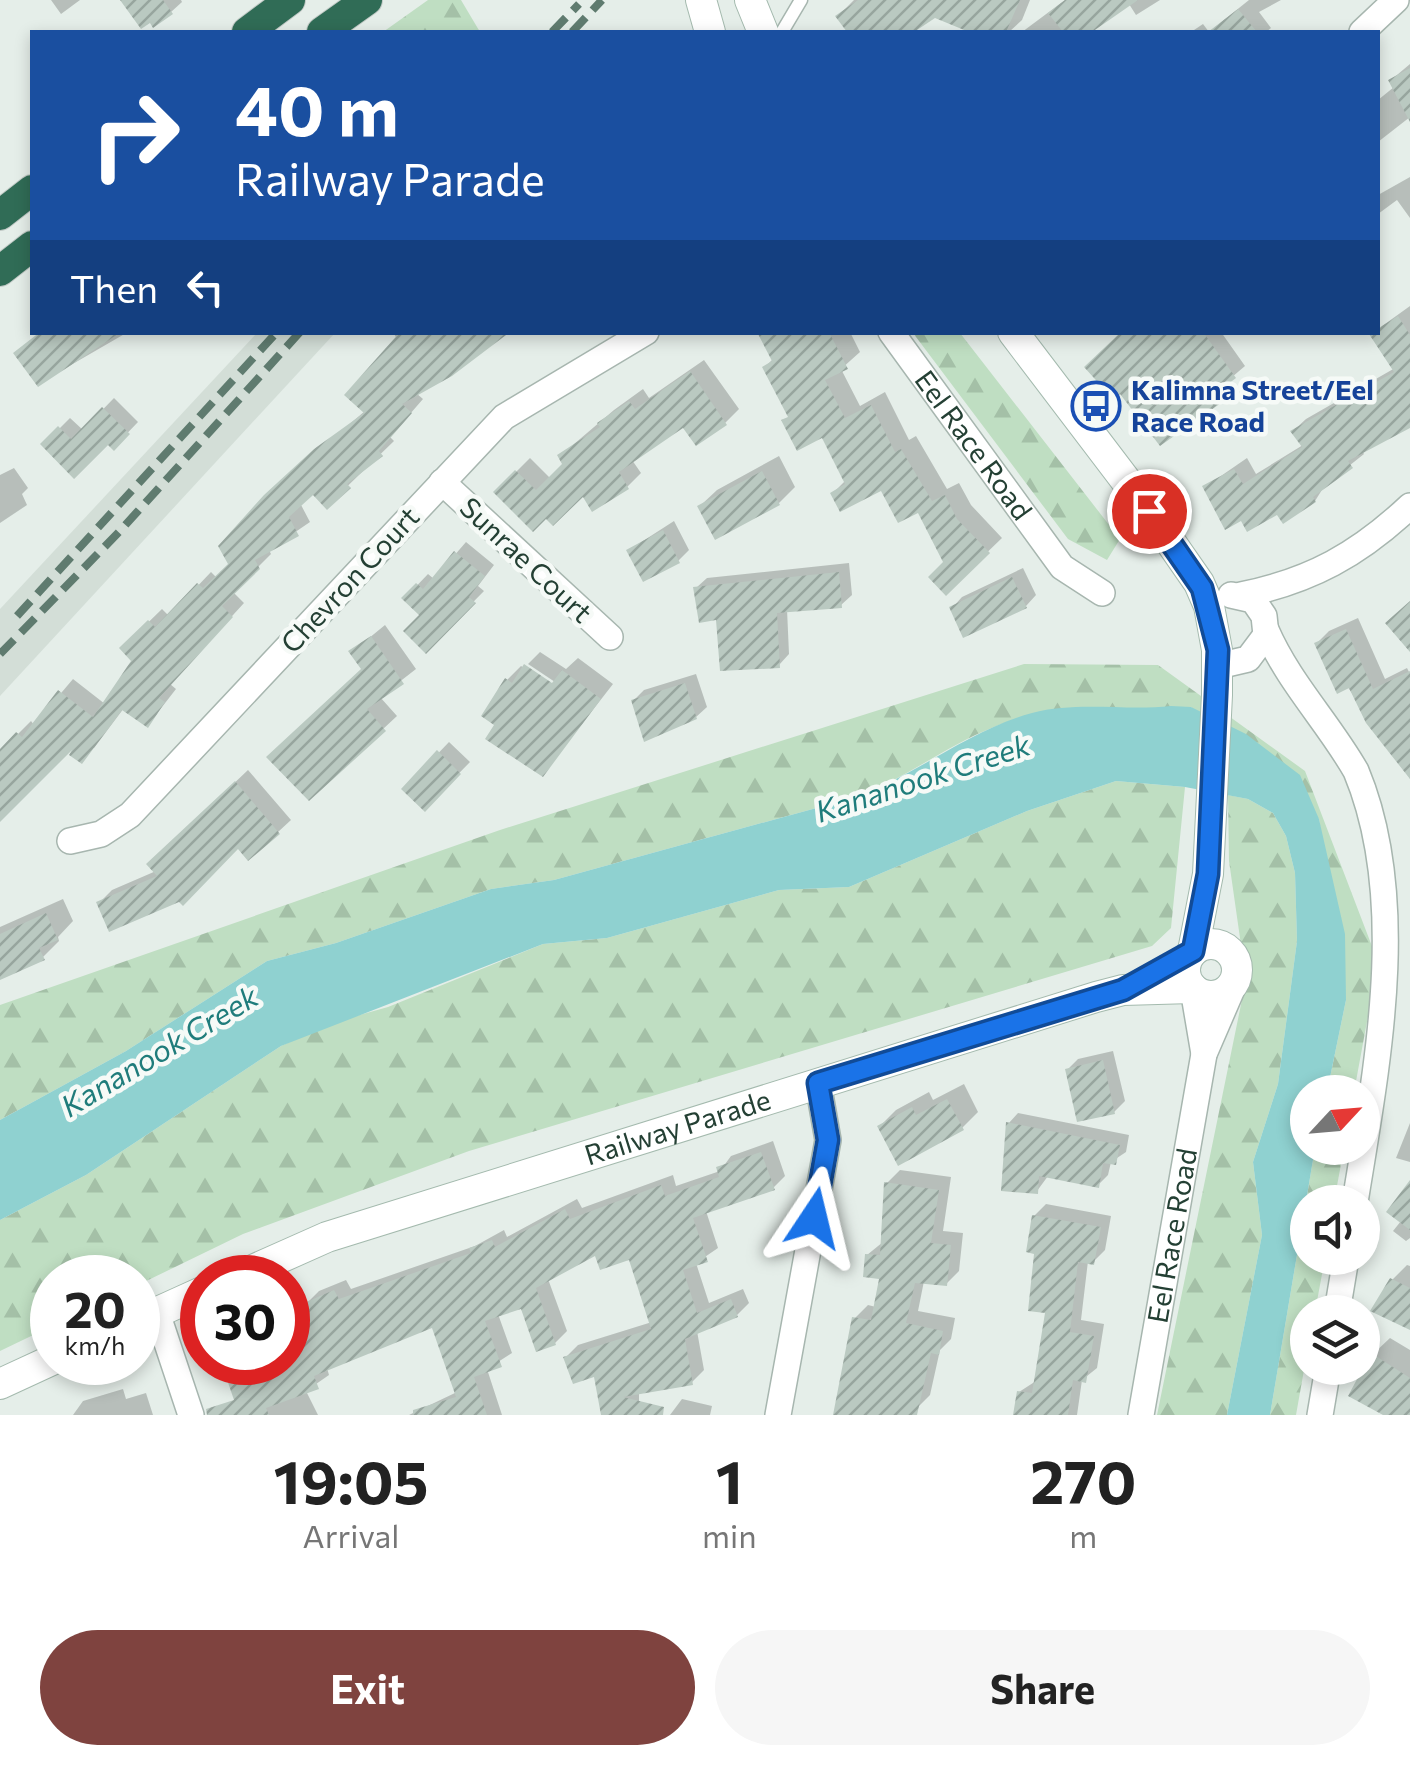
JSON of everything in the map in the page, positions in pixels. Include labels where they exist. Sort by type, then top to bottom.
[{"type":"highway","points":[[250,30],[290,0]]},
{"type":"highway","points":[[325,30],[367,0]]},
{"type":"highway","points":[[0,215],[30,192]]},
{"type":"highway","points":[[0,270],[30,248]]},
{"type":"street","points":[[750,0],[762,30]]},
{"type":"street","points":[[1364,30],[1396,0]]},
{"type":"street","points":[[702,1],[709,30]]},
{"type":"street","name":"Chevron Court","points":[[70,842],[100,834],[130,815],[504,416],[641,335]]},
{"type":"street","name":"Eel Race Road","points":[[893,335],[1062,567],[1102,593]]},
{"type":"street","points":[[1027,338],[1206,598],[1226,674],[1209,826],[1208,874],[1185,972],[1192,988],[1208,996],[1220,995],[1236,970],[1208,874]]},
{"type":"street","name":"Sunrae Court","points":[[442,482],[610,637]]},
{"type":"street","points":[[1206,598],[1242,595],[1316,573],[1368,546],[1410,506]]},
{"type":"street","points":[[1226,674],[1257,652],[1273,608],[1316,573]]},
{"type":"street","points":[[1242,595],[1260,608],[1296,686],[1356,772],[1377,821],[1394,898],[1390,988],[1358,1185]]},
{"type":"street","points":[[1226,674],[1267,663],[1296,686]]},
{"type":"street","points":[[1192,953],[1208,944],[1219,945],[1236,970]]},
{"type":"street","name":"Railway Parade","points":[[285,1255],[327,1236],[1123,990],[1192,953]]},
{"type":"street","name":"Eel Race Road","points":[[1141,1415],[1204,1054],[1236,970]]},
{"type":"street","name":"Eel Race Road","points":[[1192,988],[1204,1054]]},
{"type":"street","name":"Railway Parade","points":[[1123,990],[1192,988]]},
{"type":"street","points":[[778,1415],[828,1140],[818,1083]]},
{"type":"street","points":[[160,1346],[191,1415]]},
{"type":"street","points":[[0,1384],[30,1370]]},
{"type":"street","points":[[1320,1415],[1325,1385]]},
{"type":"lane","points":[[783,30],[801,0]]},
{"type":"shaded area","points":[[255,335],[333,335],[0,696],[0,609]]},
{"type":"green space","points":[[428,0],[461,0],[479,30],[386,30]]},
{"type":"green space","points":[[915,335],[962,335],[1120,539],[1107,560],[1068,539]]},
{"type":"green space","points":[[1024,664],[1158,665],[1305,771],[1378,962],[1357,1075],[1331,1075],[1346,1000],[1319,819],[1191,707],[1073,710],[1010,721],[849,799],[554,880],[491,889],[336,943],[267,961],[126,1051],[0,1120],[0,1005],[500,830]]},
{"type":"green space","points":[[1116,781],[1185,787],[1171,928],[1152,946],[469,1151],[243,1234],[200,1255],[180,1255],[180,1265],[160,1274],[160,1255],[30,1255],[30,1337],[0,1351],[0,1220],[86,1175],[281,1046],[331,1023],[388,1007],[543,944],[607,938],[779,890],[849,887],[1027,811]]},
{"type":"green space","points":[[1228,795],[1248,799],[1273,813],[1286,836],[1295,873],[1297,941],[1278,1084],[1253,1162],[1262,1235],[1227,1415],[1157,1415],[1246,980],[1229,861]]},
{"type":"green space","points":[[1312,1165],[1341,1165],[1337,1185],[1309,1185]]},
{"type":"green space","points":[[1294,1275],[1322,1275],[1318,1295],[1290,1295]]},
{"type":"green space","points":[[1290,1296],[1290,1385],[1301,1385],[1296,1415],[1270,1415]]},
{"type":"water","name":"Kananook Creek","points":[[1191,707],[1246,734],[1300,775],[1319,819],[1345,934],[1346,1000],[1331,1075],[1290,1075],[1290,1165],[1312,1165],[1309,1185],[1290,1185],[1290,1275],[1294,1275],[1270,1415],[1227,1415],[1262,1235],[1253,1162],[1278,1084],[1297,941],[1295,873],[1286,836],[1273,813],[1248,799],[1185,787],[1116,781],[1027,811],[849,887],[779,890],[607,938],[543,944],[281,1046],[86,1175],[0,1220],[0,1120],[126,1051],[267,961],[336,943],[491,889],[554,880],[849,799],[896,779],[985,731],[1032,713],[1066,708]]},
{"type":"building","points":[[120,0],[163,0],[173,14],[153,28],[150,23],[141,29]]},
{"type":"building","points":[[858,0],[1020,0],[1007,30],[964,30],[935,18],[917,30],[846,30],[835,16]]},
{"type":"building","points":[[1065,0],[1138,0],[1095,30],[1061,30],[1048,13]]},
{"type":"building","points":[[1238,9],[1255,30],[1211,30]]},
{"type":"building","points":[[1410,68],[1410,122],[1388,80]]},
{"type":"building","points":[[1398,316],[1410,335],[1410,428],[1348,461],[1353,468],[1313,497],[1316,502],[1283,524],[1277,515],[1247,532],[1241,521],[1225,530],[1202,486],[1234,469],[1243,484],[1302,447],[1290,431],[1394,372],[1370,335],[1380,335],[1380,327]]},
{"type":"building","points":[[36,335],[116,335],[38,387],[13,353]]},
{"type":"building","points":[[397,335],[506,335],[452,376],[402,404],[412,413],[379,451],[383,456],[347,484],[351,488],[327,510],[313,495],[289,517],[299,536],[255,560],[260,569],[222,606],[233,617],[159,698],[165,702],[148,728],[122,710],[82,764],[69,755],[72,750],[0,822],[0,749],[16,732],[22,737],[58,690],[93,717],[131,661],[119,648],[148,620],[155,627],[197,583],[203,588],[228,564],[218,546],[264,495],[314,449],[364,413],[344,395]]},
{"type":"building","points":[[759,335],[831,335],[848,369],[825,380],[845,418],[871,405],[895,452],[901,449],[932,501],[945,495],[957,519],[990,553],[946,596],[928,577],[943,562],[918,513],[898,523],[881,491],[840,512],[830,493],[845,484],[822,438],[797,451],[781,420],[788,417],[762,367],[772,361]]},
{"type":"building","points":[[1118,335],[1205,335],[1236,378],[1215,394],[1221,403],[1160,446],[1120,394],[1114,400],[1084,367]]},
{"type":"building","points":[[690,371],[727,425],[696,446],[683,428],[619,472],[629,489],[592,512],[583,497],[553,526],[546,519],[533,532],[493,492],[515,470],[536,490],[562,464],[557,455],[600,427],[597,423],[629,401],[635,409]]},
{"type":"building","points":[[102,407],[130,434],[114,451],[108,445],[74,479],[40,444],[58,426],[71,439]]},
{"type":"building","points":[[762,471],[780,505],[715,540],[697,506]]},
{"type":"building","points":[[663,530],[680,563],[643,582],[626,550]]},
{"type":"building","points":[[454,551],[485,576],[469,597],[476,603],[426,654],[403,631],[419,615],[401,598],[416,583],[423,589]]},
{"type":"building","points":[[839,572],[842,608],[777,613],[780,668],[720,671],[716,620],[699,623],[693,587]]},
{"type":"building","points":[[1012,577],[1027,608],[963,638],[949,607]]},
{"type":"building","points":[[1410,601],[1410,652],[1385,623]]},
{"type":"building","points":[[1346,629],[1373,689],[1410,671],[1410,779],[1366,723],[1349,688],[1337,694],[1314,643]]},
{"type":"building","points":[[371,636],[404,684],[367,709],[386,731],[309,801],[266,757],[361,669],[348,651]]},
{"type":"building","points":[[524,664],[552,683],[562,670],[601,699],[543,777],[485,739],[494,725],[481,716],[505,678],[512,683]]},
{"type":"building","points":[[685,683],[697,719],[644,742],[631,700]]},
{"type":"building","points":[[437,750],[461,774],[425,812],[401,789]]},
{"type":"building","points":[[235,781],[280,834],[248,861],[238,849],[183,906],[179,902],[109,932],[96,902],[157,876],[146,864]]},
{"type":"building","points":[[46,913],[58,940],[39,948],[45,960],[0,980],[0,934]]},
{"type":"building","points":[[1103,1060],[1115,1114],[1077,1122],[1065,1069]]},
{"type":"building","points":[[947,1099],[964,1130],[898,1166],[877,1126],[912,1107],[916,1115]]},
{"type":"building","points":[[1006,1122],[1120,1145],[1116,1165],[1103,1163],[1099,1188],[1039,1176],[1038,1194],[1001,1191]]},
{"type":"building","points":[[761,1152],[775,1190],[693,1218],[708,1262],[683,1270],[697,1313],[731,1299],[738,1317],[685,1339],[693,1385],[623,1397],[664,1407],[663,1415],[601,1415],[594,1377],[573,1384],[563,1357],[651,1329],[629,1260],[600,1270],[595,1256],[536,1288],[556,1345],[536,1352],[521,1309],[485,1321],[502,1367],[474,1377],[487,1415],[413,1415],[413,1410],[456,1397],[432,1328],[314,1376],[319,1389],[266,1408],[269,1415],[207,1415],[206,1409],[234,1400],[229,1385],[310,1385],[310,1300],[334,1290],[339,1299],[471,1253],[469,1248],[492,1240],[495,1247],[565,1209],[570,1219],[661,1185],[665,1196],[719,1177],[716,1167]]},
{"type":"building","points":[[1410,1180],[1410,1230],[1386,1212]]},
{"type":"building","points":[[884,1182],[939,1190],[931,1243],[951,1245],[947,1286],[915,1283],[906,1323],[943,1331],[939,1355],[931,1353],[917,1415],[833,1415],[852,1317],[871,1320],[879,1279],[863,1277],[865,1254],[880,1255]]},
{"type":"building","points":[[1032,1215],[1101,1227],[1094,1265],[1078,1262],[1070,1332],[1094,1336],[1086,1383],[1073,1380],[1068,1415],[1013,1415],[1017,1391],[1032,1393],[1045,1313],[1028,1311],[1034,1254],[1026,1252]]},
{"type":"building","points":[[1390,1278],[1410,1288],[1410,1330],[1380,1316],[1380,1295]]},
{"type":"building","points":[[1380,1359],[1410,1378],[1410,1415],[1383,1415],[1348,1396],[1354,1385],[1380,1385]]},
{"type":"railway","points":[[574,30],[602,0]]},
{"type":"railway","points":[[554,30],[579,4]]},
{"type":"railway","points":[[17,616],[274,335]]},
{"type":"railway","points":[[0,654],[119,532],[297,335]]},
{"type":"place","name":"Kalimna Street/Eel Race Road","points":[[1096,406]]},
{"type":"route","points":[[814,1218],[828,1140],[818,1083],[1123,990],[1193,951],[1208,874],[1218,650],[1202,588],[1149,511]]}]
